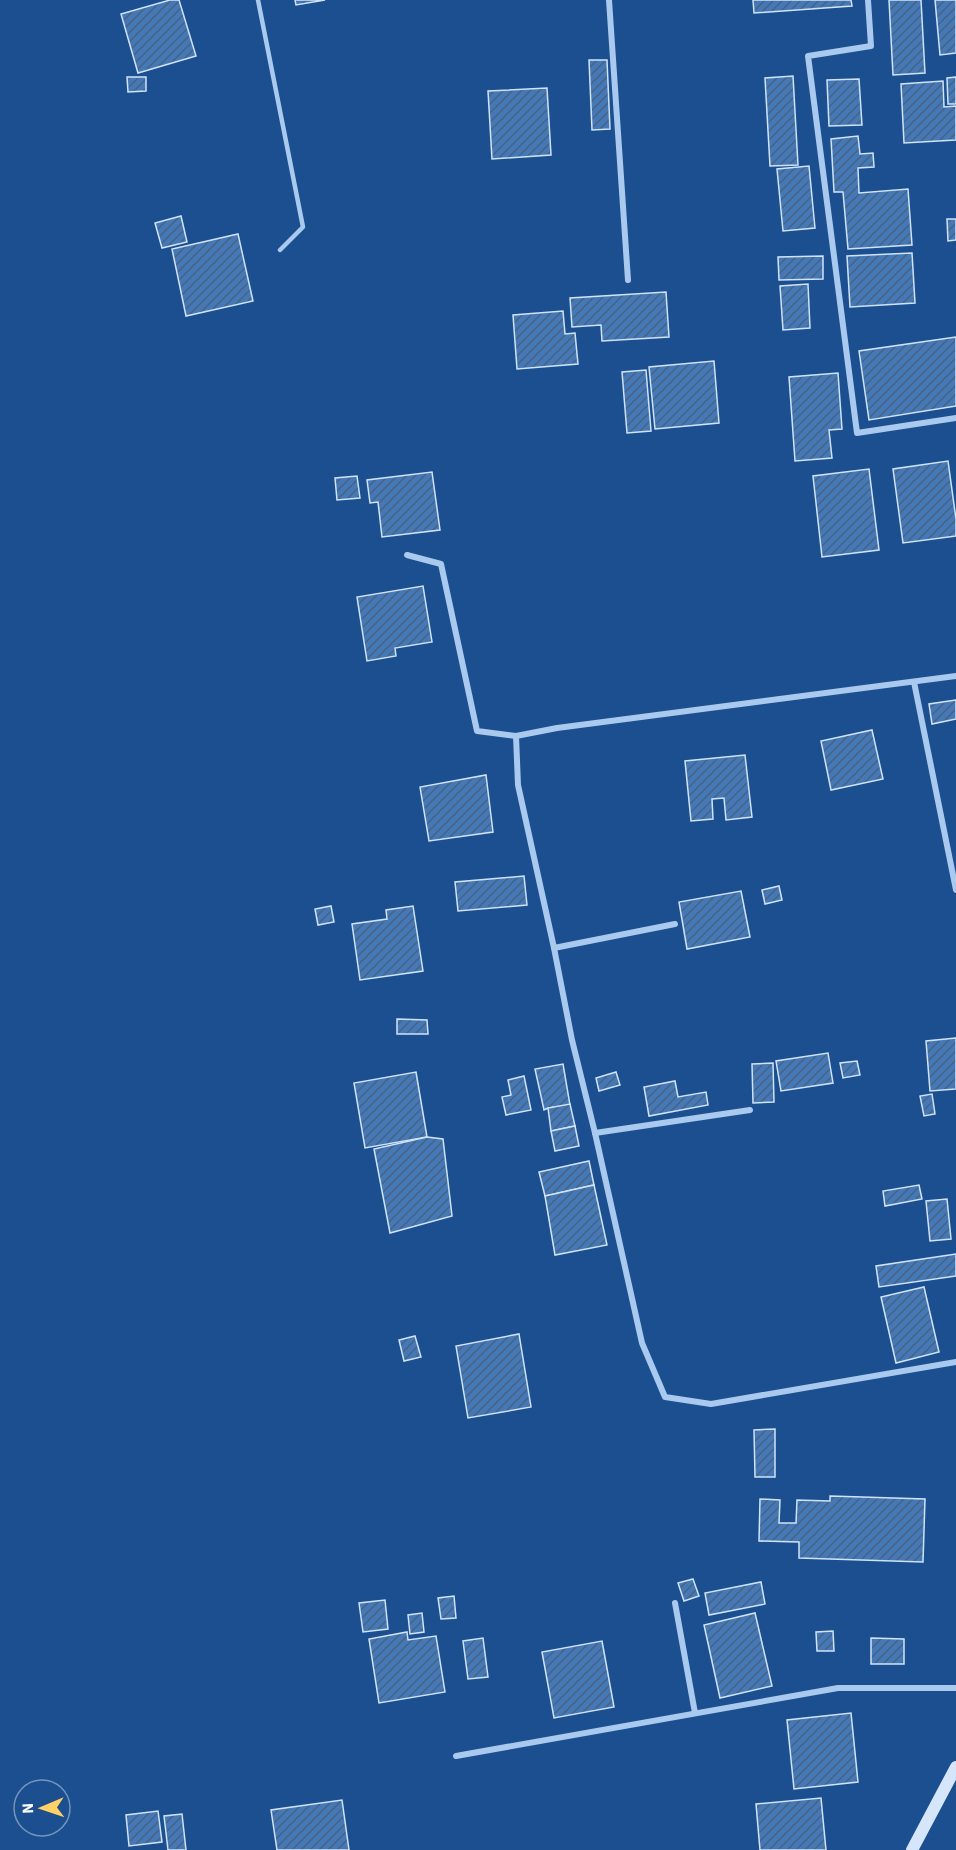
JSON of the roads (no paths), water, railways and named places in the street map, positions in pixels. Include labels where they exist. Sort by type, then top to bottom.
[{"type":"main road","points":[[912,1850],[956,1767]]},
{"type":"street","points":[[609,0],[628,280]]},
{"type":"street","points":[[868,0],[871,46],[808,56],[857,433],[956,418]]},
{"type":"street","points":[[407,555],[441,564],[477,731],[516,736],[557,728],[956,676]]},
{"type":"street","points":[[914,682],[956,890]]},
{"type":"street","points":[[516,736],[518,785],[572,1040],[642,1343],[664,1397],[711,1404],[956,1362]]},
{"type":"street","points":[[554,948],[675,924]]},
{"type":"street","points":[[595,1133],[750,1110]]},
{"type":"street","points":[[675,1603],[695,1713]]},
{"type":"street","points":[[456,1756],[838,1688],[956,1688]]},
{"type":"lane","points":[[258,0],[303,227],[280,250]]}]
